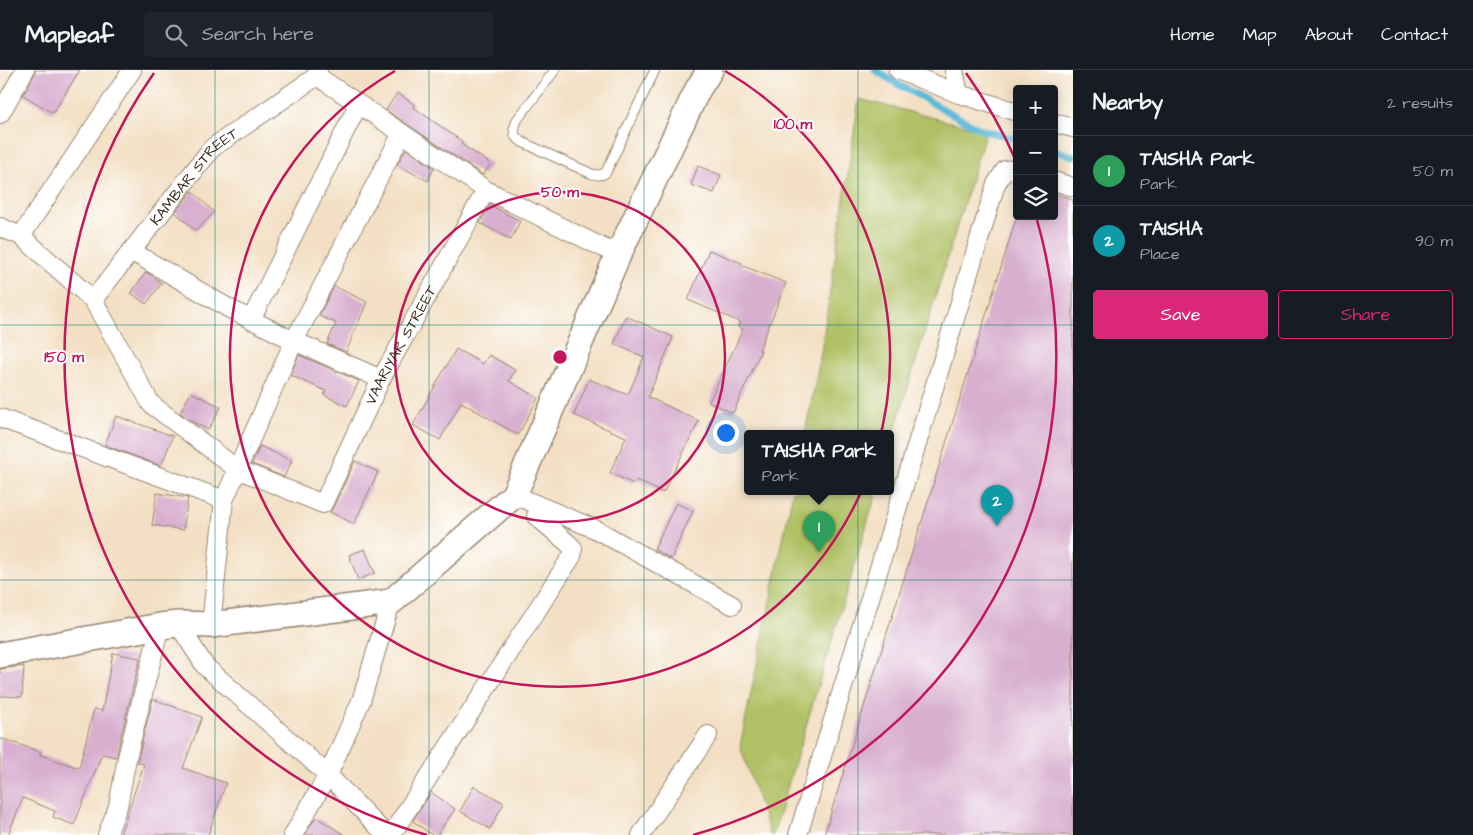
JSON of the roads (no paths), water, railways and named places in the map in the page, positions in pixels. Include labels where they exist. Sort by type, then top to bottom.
[{"type":"street","points":[[0,114],[25,70]]},
{"type":"street","points":[[21,236],[132,70]]},
{"type":"street","points":[[294,835],[328,775],[361,701],[392,602],[514,495],[618,256],[698,89],[710,70]]},
{"type":"street","points":[[898,70],[959,94],[1013,111]]},
{"type":"street","points":[[954,70],[959,94]]},
{"type":"street","points":[[317,73],[358,105],[486,190],[618,256]]},
{"type":"street","name":"KAMBAR STREET","points":[[94,300],[212,148],[317,73]]},
{"type":"street","points":[[251,320],[358,105]]},
{"type":"street","points":[[1058,124],[1073,128]]},
{"type":"street","points":[[211,625],[224,500],[294,341],[402,133]]},
{"type":"street","points":[[798,835],[996,184],[1005,170],[1013,169]]},
{"type":"street","points":[[1058,182],[1073,187]]},
{"type":"street","name":"VAARIYAR STREET","points":[[237,469],[323,504],[381,379],[486,190]]},
{"type":"street","points":[[0,227],[21,236],[94,300],[151,404],[237,469]]},
{"type":"street","points":[[132,251],[222,305],[251,320],[381,379]]},
{"type":"street","points":[[0,418],[224,500]]},
{"type":"street","points":[[514,495],[595,529],[732,605]]},
{"type":"street","points":[[392,835],[572,556],[570,544],[536,516]]},
{"type":"street","points":[[0,655],[169,625],[211,625],[392,602]]},
{"type":"street","points":[[169,625],[205,666],[328,775],[386,835]]},
{"type":"street","points":[[107,835],[118,806],[127,758],[169,625]]},
{"type":"street","points":[[641,835],[708,735]]},
{"type":"lane","points":[[555,70],[517,120],[514,130],[515,136],[522,142],[598,175],[603,175],[606,172],[655,70]]},
{"type":"waterway","points":[[875,70],[982,130],[1013,138]]},
{"type":"waterway","points":[[1058,151],[1073,156]]},
{"type":"place","name":"TAISHA","points":[[997,526]]},
{"type":"place","name":"TAISHA Park","points":[[819,552]]}]
